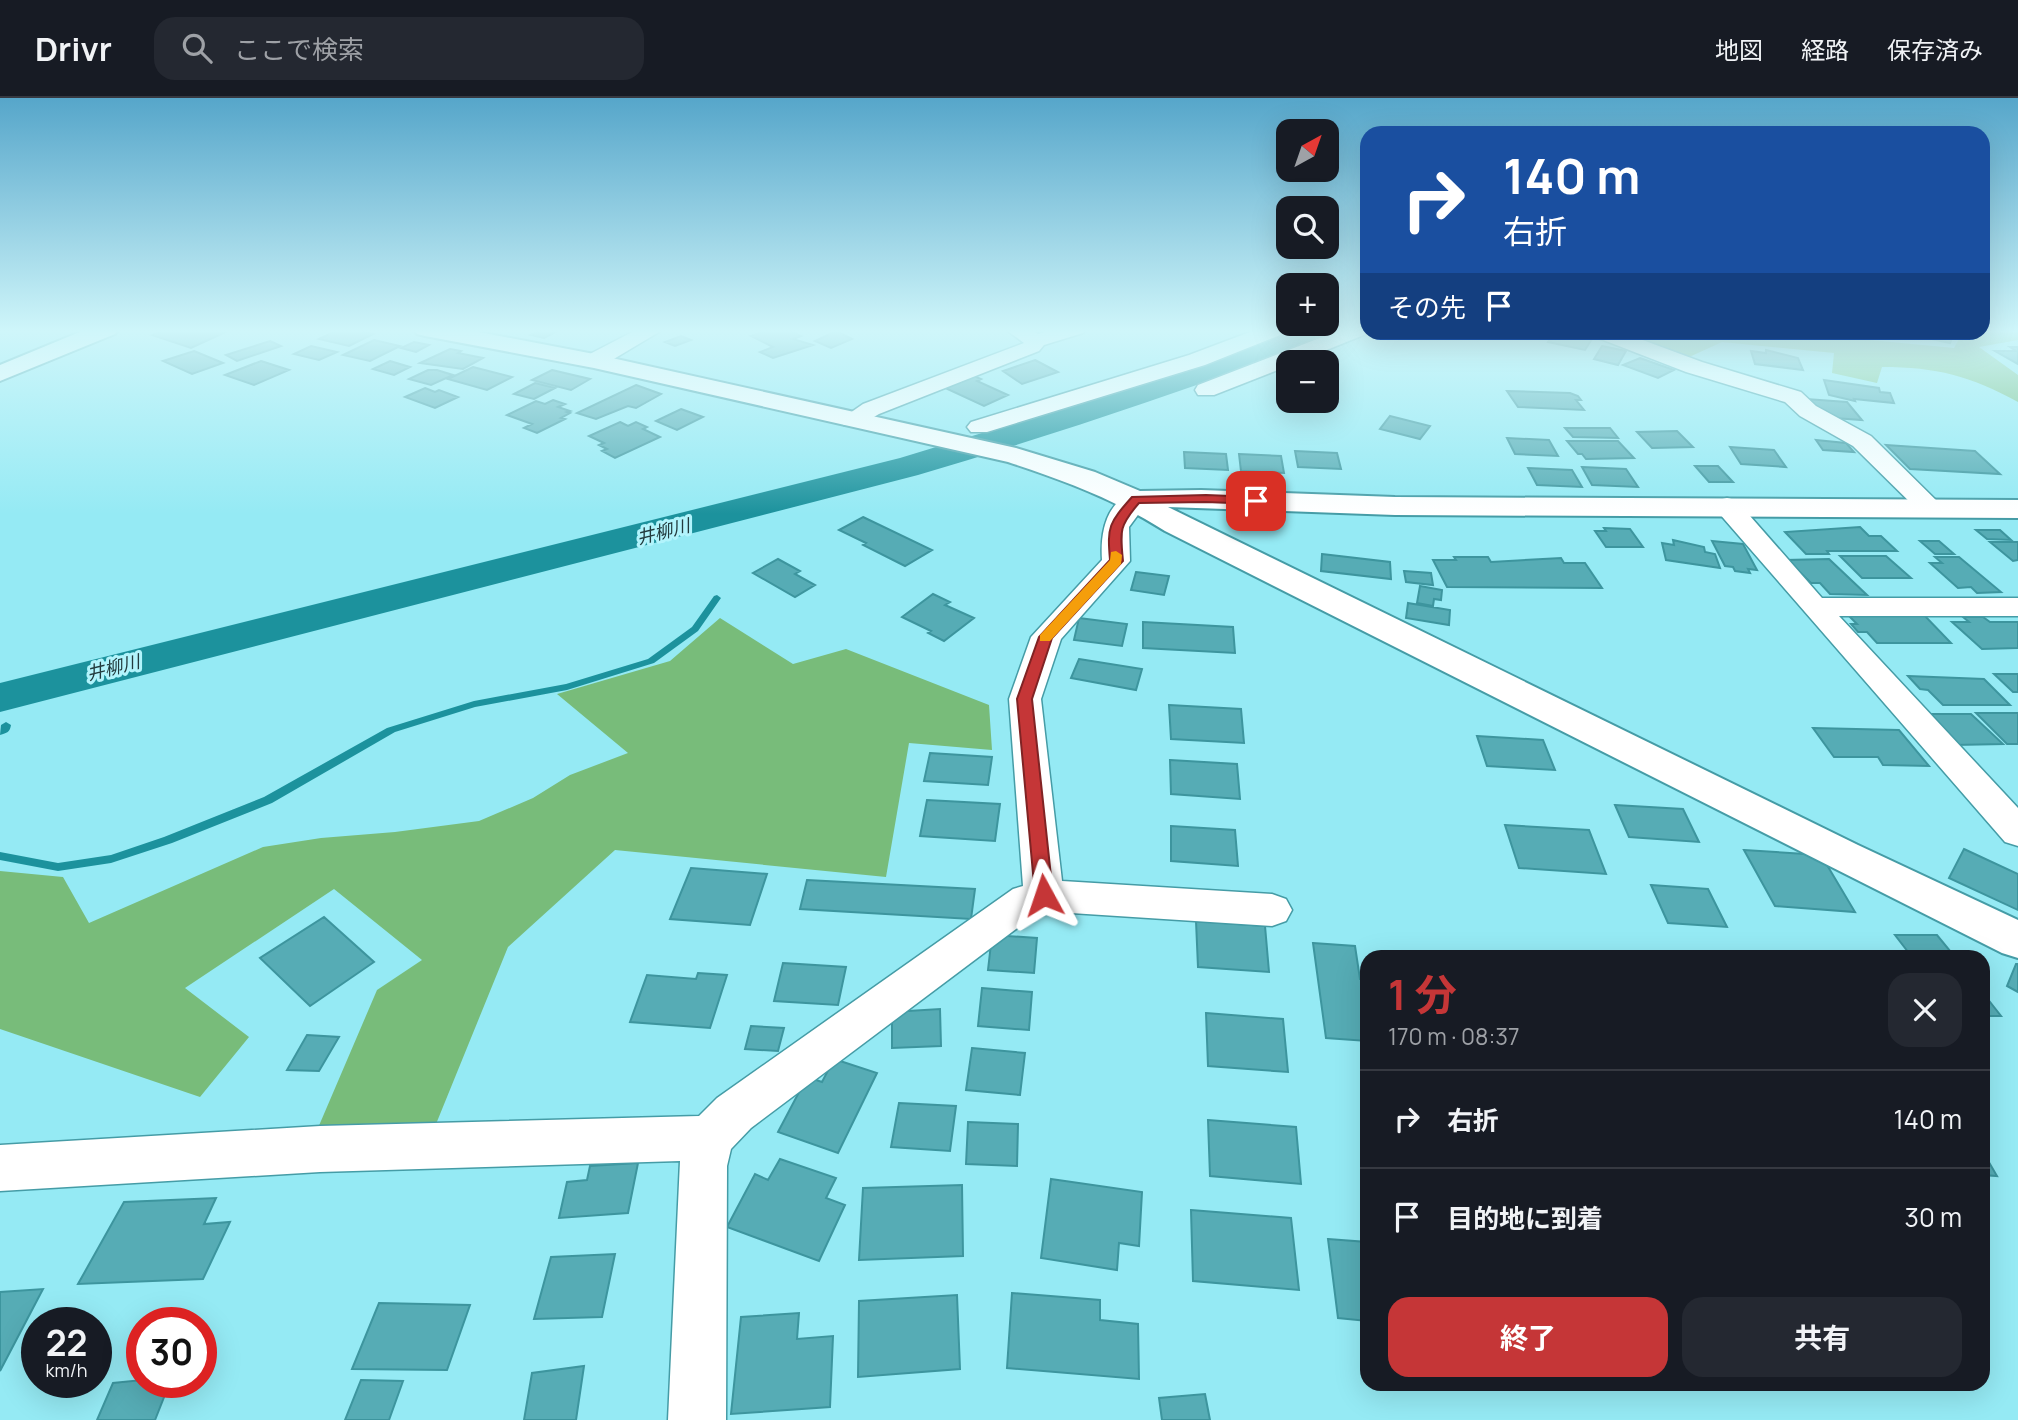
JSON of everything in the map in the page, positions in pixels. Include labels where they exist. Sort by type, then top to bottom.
[{"type":"street","points":[[724,391],[1016,456],[1085,478],[1136,500],[1176,525],[2018,940]]},
{"type":"street","points":[[852,420],[871,409],[918,391]]},
{"type":"street","points":[[979,427],[1097,391]]},
{"type":"street","points":[[1772,391],[1793,397],[1800,406],[1818,418],[1853,433],[1931,508]]},
{"type":"street","points":[[1044,895],[1025,699],[1046,637],[1116,561],[1114,531],[1117,521],[1136,500],[1206,498],[1356,506],[2018,509]]},
{"type":"street","points":[[1727,506],[1814,607],[2018,832]]},
{"type":"street","points":[[1814,607],[2018,607]]},
{"type":"street","points":[[697,1420],[703,1166],[709,1138],[734,1114],[1027,900],[1044,895],[1272,910]]},
{"type":"street","points":[[0,1168],[320,1149],[709,1138]]},
{"type":"green space","points":[[1994,391],[2018,391],[2018,402]]},
{"type":"green space","points":[[720,618],[793,664],[846,649],[989,705],[992,750],[909,743],[886,877],[615,850],[508,947],[434,1129],[315,1135],[377,990],[422,960],[334,889],[185,988],[249,1037],[200,1097],[0,1029],[0,871],[63,877],[89,923],[263,847],[479,821],[533,798],[570,775],[628,753],[557,694],[670,661]]},
{"type":"water","name":"井柳川","points":[[1121,391],[1180,391],[918,475],[0,712],[0,683],[900,458]]},
{"type":"building","points":[[419,391],[441,391],[458,397],[435,408],[405,397]]},
{"type":"building","points":[[520,391],[550,391],[534,399],[514,394]]},
{"type":"building","points":[[624,391],[652,391],[661,394],[636,408],[628,406],[596,419],[577,413]]},
{"type":"building","points":[[951,391],[998,391],[1008,395],[984,406]]},
{"type":"building","points":[[1507,391],[1570,393],[1578,396],[1581,400],[1576,400],[1584,410],[1518,407]]},
{"type":"building","points":[[1828,391],[1880,391],[1890,393],[1894,403],[1854,399],[1855,401],[1829,395]]},
{"type":"building","points":[[1806,399],[1847,402],[1862,420],[1820,417]]},
{"type":"building","points":[[553,400],[565,404],[558,407],[570,413],[561,418],[565,419],[537,433],[524,428],[532,424],[507,415],[536,401],[545,404]]},
{"type":"building","points":[[681,409],[703,417],[677,430],[656,421]]},
{"type":"building","points":[[1390,416],[1430,426],[1420,439],[1380,429]]},
{"type":"building","points":[[620,422],[628,426],[636,422],[647,427],[643,429],[660,437],[615,458],[602,451],[607,449],[599,445],[604,443],[589,436]]},
{"type":"building","points":[[1565,428],[1610,428],[1618,438],[1573,437]]},
{"type":"building","points":[[1677,431],[1693,447],[1652,448],[1637,432]]},
{"type":"building","points":[[1507,438],[1549,440],[1558,456],[1515,454]]},
{"type":"building","points":[[1816,440],[1846,443],[1854,452],[1823,450]]},
{"type":"building","points":[[1567,441],[1618,441],[1634,458],[1586,459]]},
{"type":"building","points":[[1886,445],[1975,451],[2000,474],[1910,469]]},
{"type":"building","points":[[1730,447],[1774,450],[1786,467],[1741,464]]},
{"type":"building","points":[[1295,451],[1337,453],[1341,469],[1298,467]]},
{"type":"building","points":[[1184,452],[1226,454],[1228,470],[1185,468]]},
{"type":"building","points":[[1239,454],[1281,456],[1284,473],[1241,471]]},
{"type":"building","points":[[1695,466],[1718,466],[1733,482],[1709,482]]},
{"type":"building","points":[[1582,467],[1626,469],[1638,487],[1592,485]]},
{"type":"building","points":[[1528,468],[1572,470],[1582,487],[1537,485]]},
{"type":"building","points":[[863,517],[932,550],[905,566],[839,530]]},
{"type":"building","points":[[1860,527],[1869,536],[1881,536],[1897,551],[1827,551],[1829,554],[1806,554],[1785,532]]},
{"type":"building","points":[[1604,528],[1630,529],[1643,547],[1606,547],[1595,531],[1606,531]]},
{"type":"building","points":[[1976,530],[2000,530],[2011,540],[1987,539]]},
{"type":"building","points":[[1673,540],[1704,547],[1705,552],[1715,554],[1720,568],[1666,560],[1662,543],[1674,545]]},
{"type":"building","points":[[1712,541],[1743,544],[1757,570],[1748,569],[1750,573],[1735,571],[1733,567],[1725,566]]},
{"type":"building","points":[[1920,541],[1939,541],[1954,554],[1935,554]]},
{"type":"building","points":[[1990,542],[2018,542],[2018,560],[2013,561]]},
{"type":"building","points":[[1322,554],[1390,562],[1391,579],[1321,571]]},
{"type":"building","points":[[1840,556],[1886,556],[1911,578],[1862,578]]},
{"type":"building","points":[[1454,557],[1488,557],[1491,562],[1561,558],[1564,563],[1585,563],[1602,588],[1447,587],[1433,560],[1456,560]]},
{"type":"building","points":[[1935,557],[1959,557],[2001,592],[1977,593],[1971,587],[1958,588],[1930,563],[1942,563]]},
{"type":"building","points":[[778,559],[800,571],[795,574],[815,585],[795,597],[753,573]]},
{"type":"building","points":[[1829,559],[1867,595],[1830,594],[1820,583],[1811,583],[1787,560]]},
{"type":"building","points":[[1404,571],[1431,573],[1433,585],[1406,582]]},
{"type":"building","points":[[1136,572],[1169,576],[1164,595],[1131,590]]},
{"type":"building","points":[[1420,586],[1442,590],[1441,600],[1434,599],[1433,606],[1417,603]]},
{"type":"building","points":[[933,594],[950,602],[945,605],[974,618],[944,641],[928,633],[931,631],[902,617]]},
{"type":"building","points":[[1408,603],[1450,610],[1449,625],[1406,618]]},
{"type":"building","points":[[1848,615],[1925,616],[1951,643],[1877,643],[1867,632],[1858,632],[1851,624],[1857,624]]},
{"type":"building","points":[[1963,617],[1983,617],[1990,622],[2018,622],[2018,648],[1982,649],[1952,622],[1969,622]]},
{"type":"building","points":[[1079,618],[1127,624],[1122,646],[1074,640]]},
{"type":"building","points":[[1143,622],[1233,627],[1235,653],[1143,648]]},
{"type":"building","points":[[1079,659],[1142,669],[1136,690],[1071,678]]},
{"type":"building","points":[[1994,674],[2018,674],[2018,692],[2013,692]]},
{"type":"building","points":[[1908,676],[1984,679],[2010,705],[1943,705],[1928,690],[1920,689]]},
{"type":"building","points":[[1169,705],[1241,709],[1244,743],[1171,739]]},
{"type":"building","points":[[1976,713],[2018,713],[2018,744],[2007,744]]},
{"type":"building","points":[[1925,714],[1971,714],[2003,744],[1954,745]]},
{"type":"building","points":[[1813,728],[1899,730],[1929,766],[1883,765],[1878,757],[1834,757]]},
{"type":"building","points":[[1477,736],[1543,740],[1555,770],[1487,766]]},
{"type":"building","points":[[930,753],[992,757],[988,785],[924,781]]},
{"type":"building","points":[[1170,760],[1237,764],[1240,799],[1171,794]]},
{"type":"building","points":[[927,800],[1000,804],[995,841],[920,836]]},
{"type":"building","points":[[1615,805],[1683,809],[1699,842],[1629,837]]},
{"type":"building","points":[[1505,825],[1589,830],[1606,874],[1519,868]]},
{"type":"building","points":[[1171,826],[1235,830],[1238,866],[1171,861]]},
{"type":"building","points":[[1964,849],[2018,874],[2018,910],[1949,878]]},
{"type":"building","points":[[1744,850],[1821,855],[1855,912],[1775,906]]},
{"type":"building","points":[[691,868],[767,874],[750,925],[670,919]]},
{"type":"building","points":[[807,880],[975,889],[971,919],[800,909]]},
{"type":"building","points":[[1651,885],[1708,889],[1727,927],[1668,923]]},
{"type":"building","points":[[324,917],[374,962],[310,1006],[260,958]]},
{"type":"building","points":[[1196,921],[1265,926],[1269,972],[1198,967]]},
{"type":"building","points":[[992,935],[1037,938],[1034,973],[988,970]]},
{"type":"building","points":[[1895,935],[1937,935],[1949,950],[1907,950]]},
{"type":"building","points":[[1313,943],[1355,946],[1360,979],[1360,1040],[1326,1038]]},
{"type":"building","points":[[783,963],[846,967],[838,1005],[774,1001]]},
{"type":"building","points":[[2018,964],[2018,992],[2007,986]]},
{"type":"building","points":[[698,973],[727,975],[710,1028],[630,1022],[647,975],[696,979]]},
{"type":"building","points":[[982,988],[1032,992],[1029,1030],[978,1026]]},
{"type":"building","points":[[1990,1002],[2001,1016],[1990,1016]]},
{"type":"building","points":[[940,1009],[941,1046],[892,1048],[892,1012]]},
{"type":"building","points":[[1206,1013],[1283,1019],[1288,1072],[1208,1066]]},
{"type":"building","points":[[751,1026],[784,1028],[778,1051],[745,1049]]},
{"type":"building","points":[[307,1035],[339,1037],[319,1071],[287,1070]]},
{"type":"building","points":[[972,1048],[1025,1053],[1020,1095],[966,1090]]},
{"type":"building","points":[[834,1059],[877,1073],[838,1153],[778,1132],[807,1077],[822,1082]]},
{"type":"building","points":[[899,1103],[956,1106],[950,1151],[891,1147]]},
{"type":"building","points":[[1208,1120],[1296,1127],[1301,1184],[1210,1176]]},
{"type":"building","points":[[968,1122],[1018,1124],[1017,1166],[966,1164]]},
{"type":"building","points":[[780,1159],[836,1178],[826,1198],[845,1205],[819,1261],[727,1227],[755,1174],[768,1180]]},
{"type":"building","points":[[638,1163],[628,1213],[559,1218],[567,1182],[587,1180],[590,1166]]},
{"type":"building","points":[[1990,1164],[1997,1176],[1990,1176]]},
{"type":"building","points":[[1051,1179],[1142,1192],[1139,1246],[1119,1243],[1117,1270],[1041,1258]]},
{"type":"building","points":[[962,1185],[963,1256],[859,1260],[863,1188]]},
{"type":"building","points":[[216,1198],[204,1224],[230,1222],[203,1279],[78,1284],[124,1202]]},
{"type":"building","points":[[1191,1210],[1291,1218],[1299,1290],[1193,1281]]},
{"type":"building","points":[[1328,1239],[1360,1241],[1360,1320],[1338,1318]]},
{"type":"building","points":[[615,1254],[602,1317],[534,1319],[551,1257]]},
{"type":"building","points":[[43,1289],[34,1307],[21,1307],[21,1331],[0,1371],[0,1292]]},
{"type":"building","points":[[1012,1293],[1100,1300],[1100,1320],[1138,1324],[1139,1379],[1007,1368]]},
{"type":"building","points":[[957,1295],[960,1369],[858,1377],[859,1301]]},
{"type":"building","points":[[379,1303],[470,1305],[447,1370],[352,1369]]},
{"type":"building","points":[[799,1313],[797,1339],[833,1336],[830,1407],[731,1414],[741,1317]]},
{"type":"building","points":[[584,1366],[576,1420],[524,1420],[532,1373]]},
{"type":"building","points":[[361,1380],[403,1381],[389,1420],[345,1420]]},
{"type":"building","points":[[126,1382],[126,1398],[164,1398],[155,1420],[97,1420],[107,1398],[112,1398],[113,1383]]},
{"type":"building","points":[[1205,1394],[1210,1420],[1162,1420],[1159,1398]]},
{"type":"waterway","points":[[0,856],[58,867],[111,859],[168,840],[268,800],[391,730],[474,704],[567,687],[651,661],[695,629],[717,598]]},
{"type":"waterway","points":[[0,732],[5,730],[6,725]]},
{"type":"slow traffic","points":[[1045,638],[1116,561],[1116,555]]},
{"type":"route","points":[[1044,895],[1025,699],[1046,637],[1116,561],[1114,531],[1117,521],[1136,500],[1206,498],[1256,501]]}]
